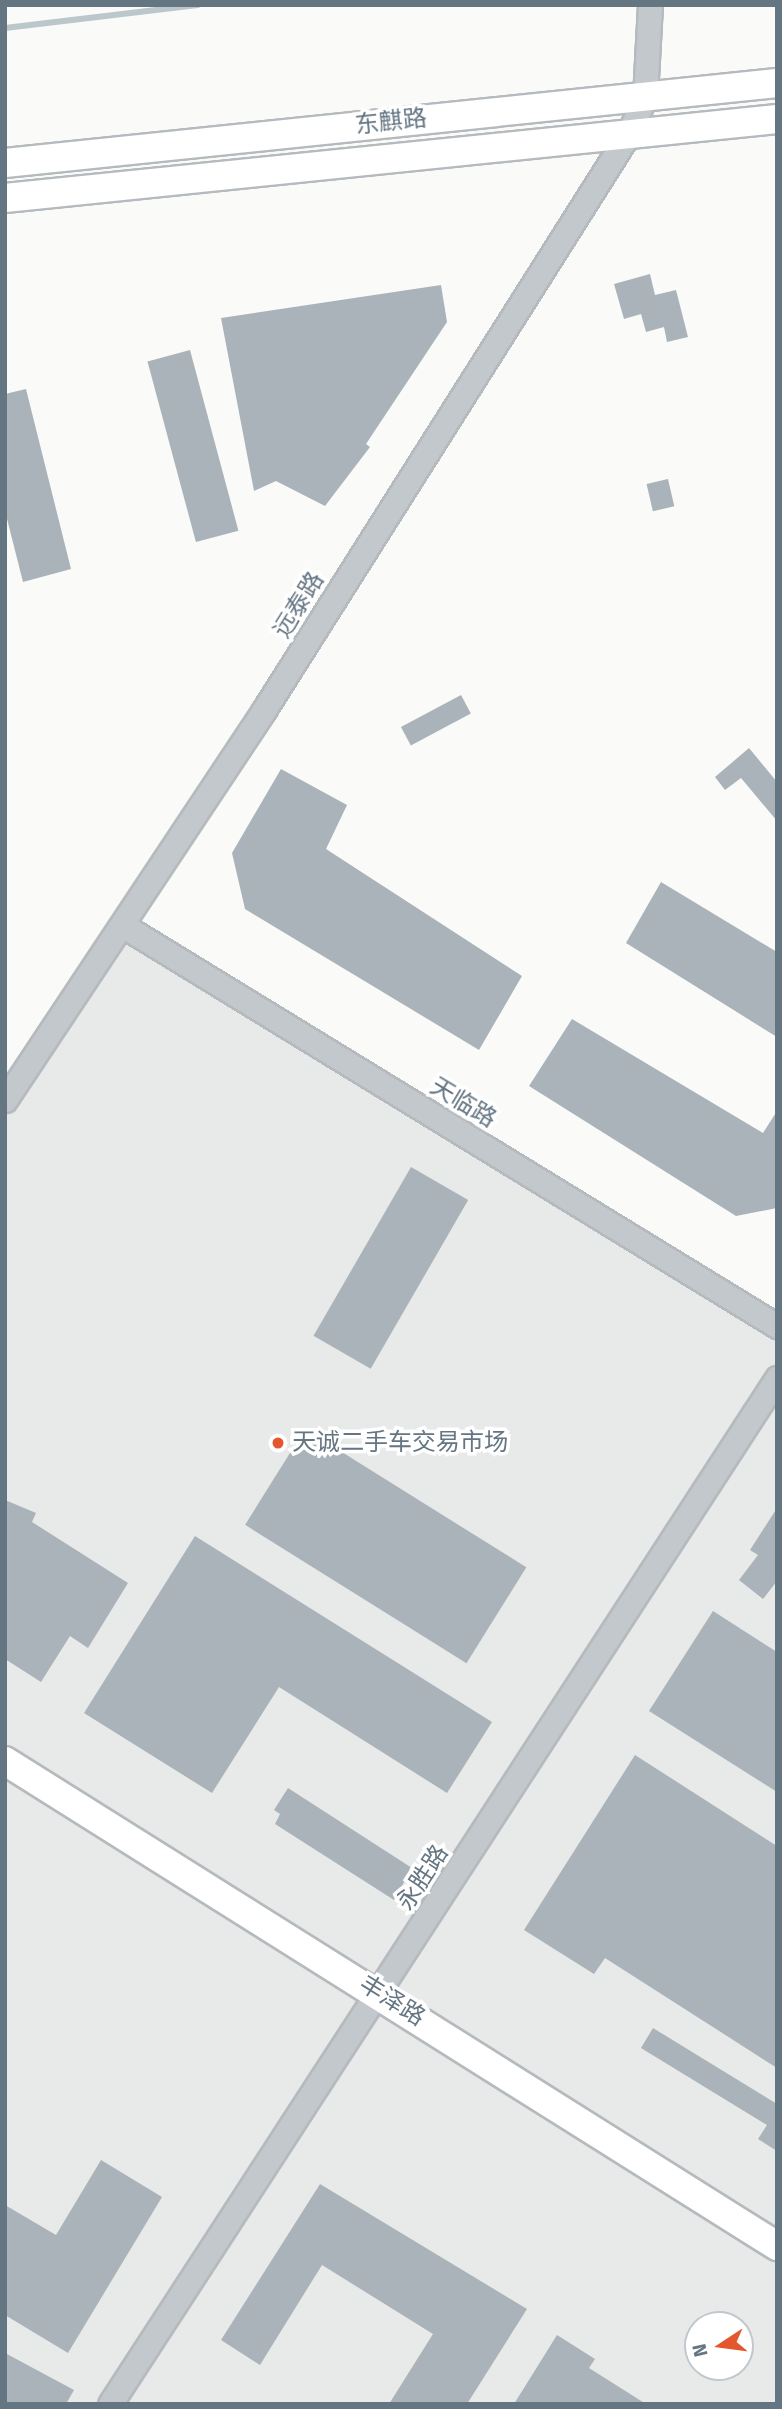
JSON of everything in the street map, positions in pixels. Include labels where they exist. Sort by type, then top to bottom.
[{"type":"main road","name":"东麒路","points":[[5,163],[777,83]]},
{"type":"main road","name":"东麒路","points":[[5,198],[777,119]]},
{"type":"main road","name":"丰泽路","points":[[5,1761],[380,1993],[777,2246]]},
{"type":"street","points":[[645,97],[650,5]]},
{"type":"street","name":"远泰路","points":[[5,1100],[122,925],[629,133],[645,97]]},
{"type":"street","name":"天临路","points":[[122,925],[777,1326]]},
{"type":"street","name":"永胜路","points":[[110,2404],[380,1993],[777,1378]]},
{"type":"shaded area","points":[[122,925],[777,1326],[777,2404],[5,2404],[5,1100]]},
{"type":"building","points":[[650,274],[655,295],[676,290],[688,337],[667,342],[664,327],[646,332],[641,314],[624,319],[614,284]]},
{"type":"building","points":[[441,285],[447,322],[366,444],[370,447],[325,506],[276,481],[254,491],[221,318]]},
{"type":"building","points":[[190,350],[238,531],[196,542],[147,361]]},
{"type":"building","points":[[26,389],[71,569],[23,582],[5,511],[5,394]]},
{"type":"building","points":[[668,479],[674,506],[653,511],[647,484]]},
{"type":"building","points":[[461,695],[471,714],[411,745],[401,727]]},
{"type":"building","points":[[749,748],[777,782],[777,821],[741,778],[725,790],[715,777]]},
{"type":"building","points":[[281,769],[347,805],[326,849],[522,976],[479,1050],[245,909],[232,853]]},
{"type":"building","points":[[661,882],[777,952],[777,1037],[626,943]]},
{"type":"building","points":[[572,1019],[763,1133],[777,1111],[777,1208],[736,1216],[529,1086]]},
{"type":"building","points":[[411,1167],[468,1200],[371,1369],[314,1336]]},
{"type":"building","points":[[305,1429],[526,1567],[466,1663],[245,1525]]},
{"type":"building","points":[[5,1500],[36,1513],[32,1522],[128,1583],[88,1648],[70,1636],[41,1682],[5,1659]]},
{"type":"building","points":[[777,1508],[777,1581],[763,1599],[739,1580],[758,1555],[750,1550]]},
{"type":"building","points":[[195,1536],[492,1722],[447,1793],[279,1687],[212,1793],[84,1713]]},
{"type":"building","points":[[713,1611],[777,1652],[777,1792],[649,1711]]},
{"type":"building","points":[[635,1755],[777,1846],[777,2068],[605,1958],[594,1974],[524,1930]]},
{"type":"building","points":[[288,1788],[412,1868],[394,1900],[275,1824],[280,1814],[274,1810]]},
{"type":"building","points":[[653,2028],[777,2104],[777,2151],[758,2139],[767,2125],[641,2048]]},
{"type":"building","points":[[101,2160],[162,2197],[68,2353],[5,2315],[5,2205],[56,2235]]},
{"type":"building","points":[[320,2184],[527,2309],[467,2404],[389,2404],[433,2334],[322,2265],[260,2365],[221,2340]]},
{"type":"building","points":[[557,2335],[595,2359],[589,2368],[646,2404],[514,2404]]},
{"type":"building","points":[[5,2353],[74,2390],[66,2404],[5,2404]]},
{"type":"waterway","points":[[5,28],[198,5]]},
{"type":"place","name":"天诚二手车交易市场","points":[[278,1443]]}]
